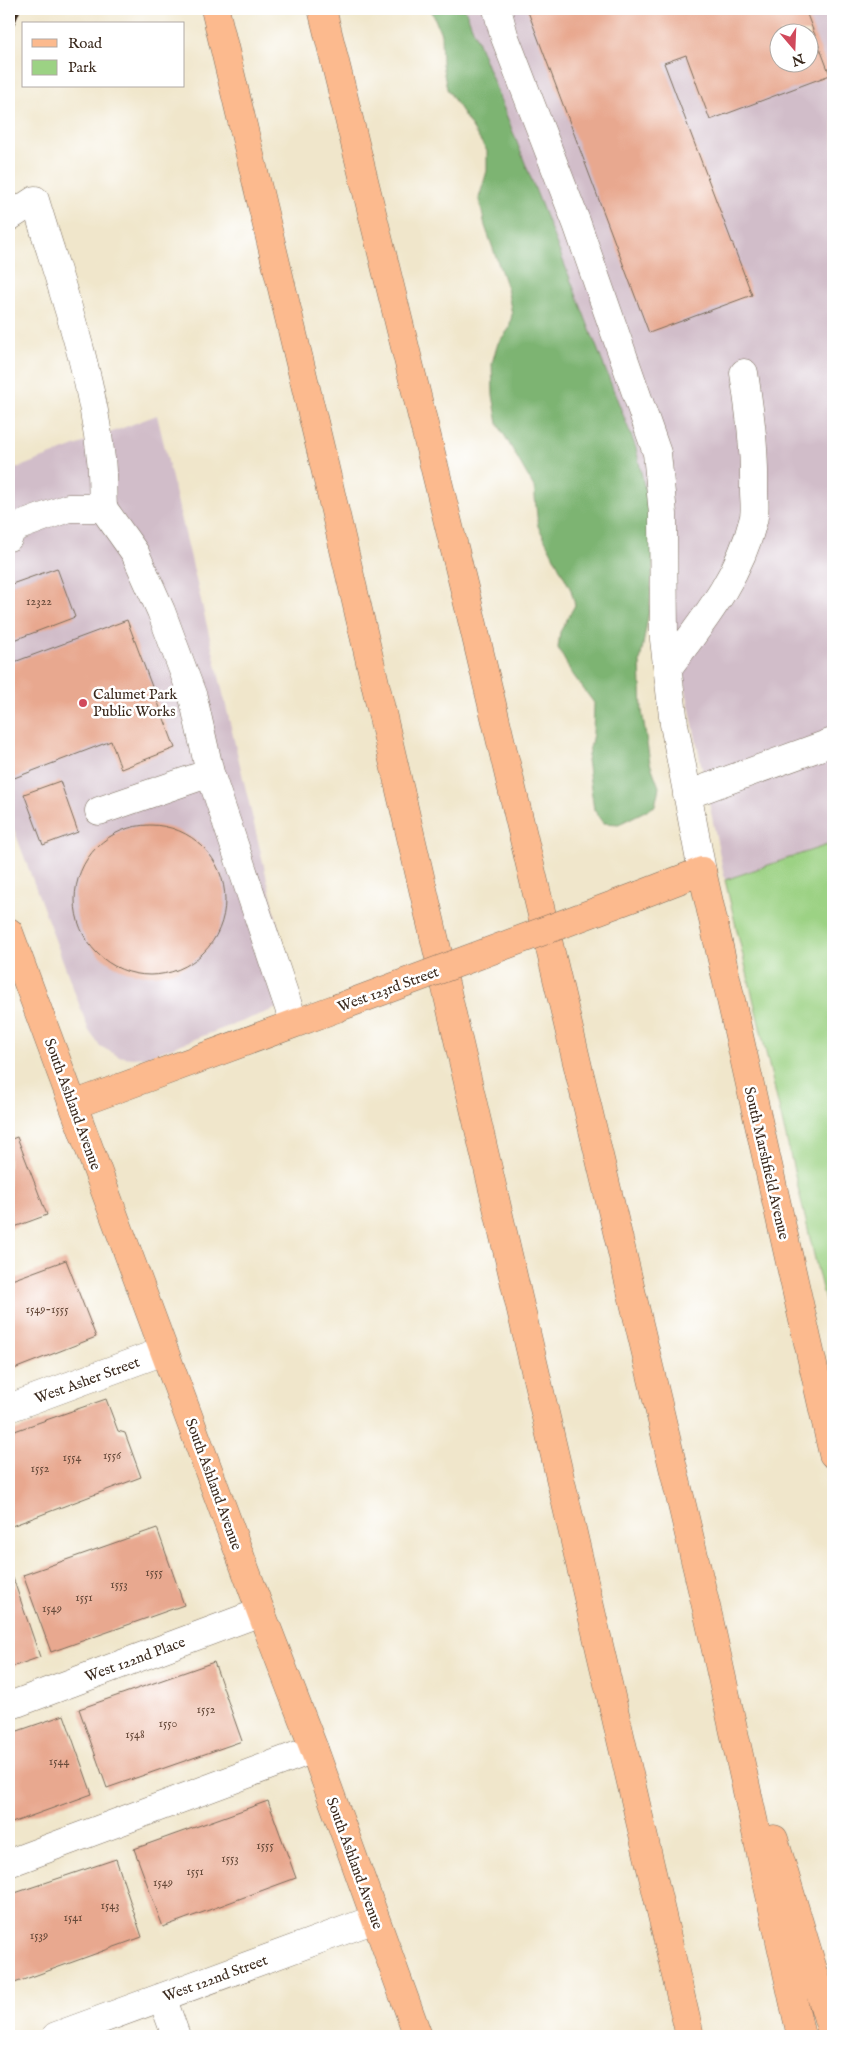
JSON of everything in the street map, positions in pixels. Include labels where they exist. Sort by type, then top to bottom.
[{"type":"main road","points":[[199,9],[252,160]]},
{"type":"main road","points":[[215,9],[252,160],[690,2036]]},
{"type":"main road","points":[[322,9],[471,616],[708,1619],[801,2036]]},
{"type":"main road","name":"West 123rd Street","points":[[73,1105],[702,871]]},
{"type":"main road","name":"South Marshfield Avenue","points":[[702,871],[833,1454]]},
{"type":"main road","name":"South Ashland Avenue","points":[[9,932],[261,1612],[314,1749],[418,2036]]},
{"type":"main road","points":[[708,1619],[833,2036]]},
{"type":"street","points":[[497,9],[504,35],[578,224],[657,453],[663,514],[664,639],[674,724],[702,871]]},
{"type":"street","points":[[9,217],[35,200],[73,326],[91,401],[101,458],[103,508],[135,553],[161,611],[194,696],[210,773],[294,1023]]},
{"type":"street","points":[[668,668],[714,606],[730,579],[745,548],[754,519],[754,440],[744,373]]},
{"type":"street","points":[[9,531],[68,508],[103,508]]},
{"type":"street","points":[[687,795],[833,742]]},
{"type":"street","points":[[99,811],[210,773]]},
{"type":"street","name":"West Asher Street","points":[[9,1408],[164,1351]]},
{"type":"street","name":"West 122nd Place","points":[[9,1706],[261,1612]]},
{"type":"street","points":[[9,1863],[314,1749]]},
{"type":"street","name":"West 122nd Street","points":[[56,2036],[375,1919]]},
{"type":"street","points":[[162,1997],[176,2036]]},
{"type":"shaded area","points":[[465,9],[833,9],[833,843],[725,880],[636,448]]},
{"type":"shaded area","name":"Calumet Park Public Works","points":[[157,415],[296,1001],[147,1057],[132,1058],[118,1056],[100,1046],[89,1031],[9,816],[9,471]]},
{"type":"green space","points":[[431,9],[465,9],[636,448],[655,538],[650,605],[640,662],[642,711],[650,763],[659,787],[655,806],[619,824],[604,823],[594,810],[587,760],[593,734],[594,703],[571,672],[558,648],[560,632],[575,605],[571,590],[538,526],[534,487],[498,424],[493,395],[492,363],[498,343],[509,329],[512,314],[507,288],[485,226],[479,198],[487,171],[487,151],[447,89],[442,64],[441,34]]},
{"type":"green space","points":[[833,843],[833,1335],[725,880]]},
{"type":"building","points":[[527,9],[805,9],[810,22],[770,22],[770,72],[820,72],[820,49],[830,75],[710,120],[686,55],[664,63],[752,295],[649,333]]},
{"type":"building","points":[[57,568],[75,617],[9,642],[9,585]]},
{"type":"building","name":"Calumet Park Public Works","points":[[127,620],[175,748],[121,769],[111,741],[9,780],[9,664]]},
{"type":"building","points":[[60,781],[78,832],[43,845],[24,794]]},
{"type":"building","points":[[150,825],[179,831],[203,847],[219,871],[225,900],[219,929],[203,953],[179,969],[150,975],[121,969],[97,953],[81,929],[75,900],[81,871],[97,847],[121,831]]},
{"type":"building","points":[[17,1137],[47,1215],[9,1229],[9,1140]]},
{"type":"building","points":[[66,1260],[96,1337],[9,1371],[9,1281]]},
{"type":"building","points":[[106,1399],[118,1431],[125,1433],[141,1477],[9,1527],[9,1433]]},
{"type":"building","points":[[157,1528],[184,1605],[51,1652],[23,1575]]},
{"type":"building","points":[[13,1578],[40,1657],[9,1668],[9,1579]]},
{"type":"building","points":[[214,1662],[242,1741],[107,1788],[79,1709]]},
{"type":"building","points":[[64,1715],[92,1794],[9,1824],[9,1734]]},
{"type":"building","points":[[268,1801],[296,1878],[163,1927],[134,1849]]},
{"type":"building","points":[[116,1859],[142,1937],[9,1985],[9,1895]]},
{"type":"railway","points":[[9,31],[18,9]]},
{"type":"place","name":"Calumet Park Public Works","points":[[83,703]]}]
